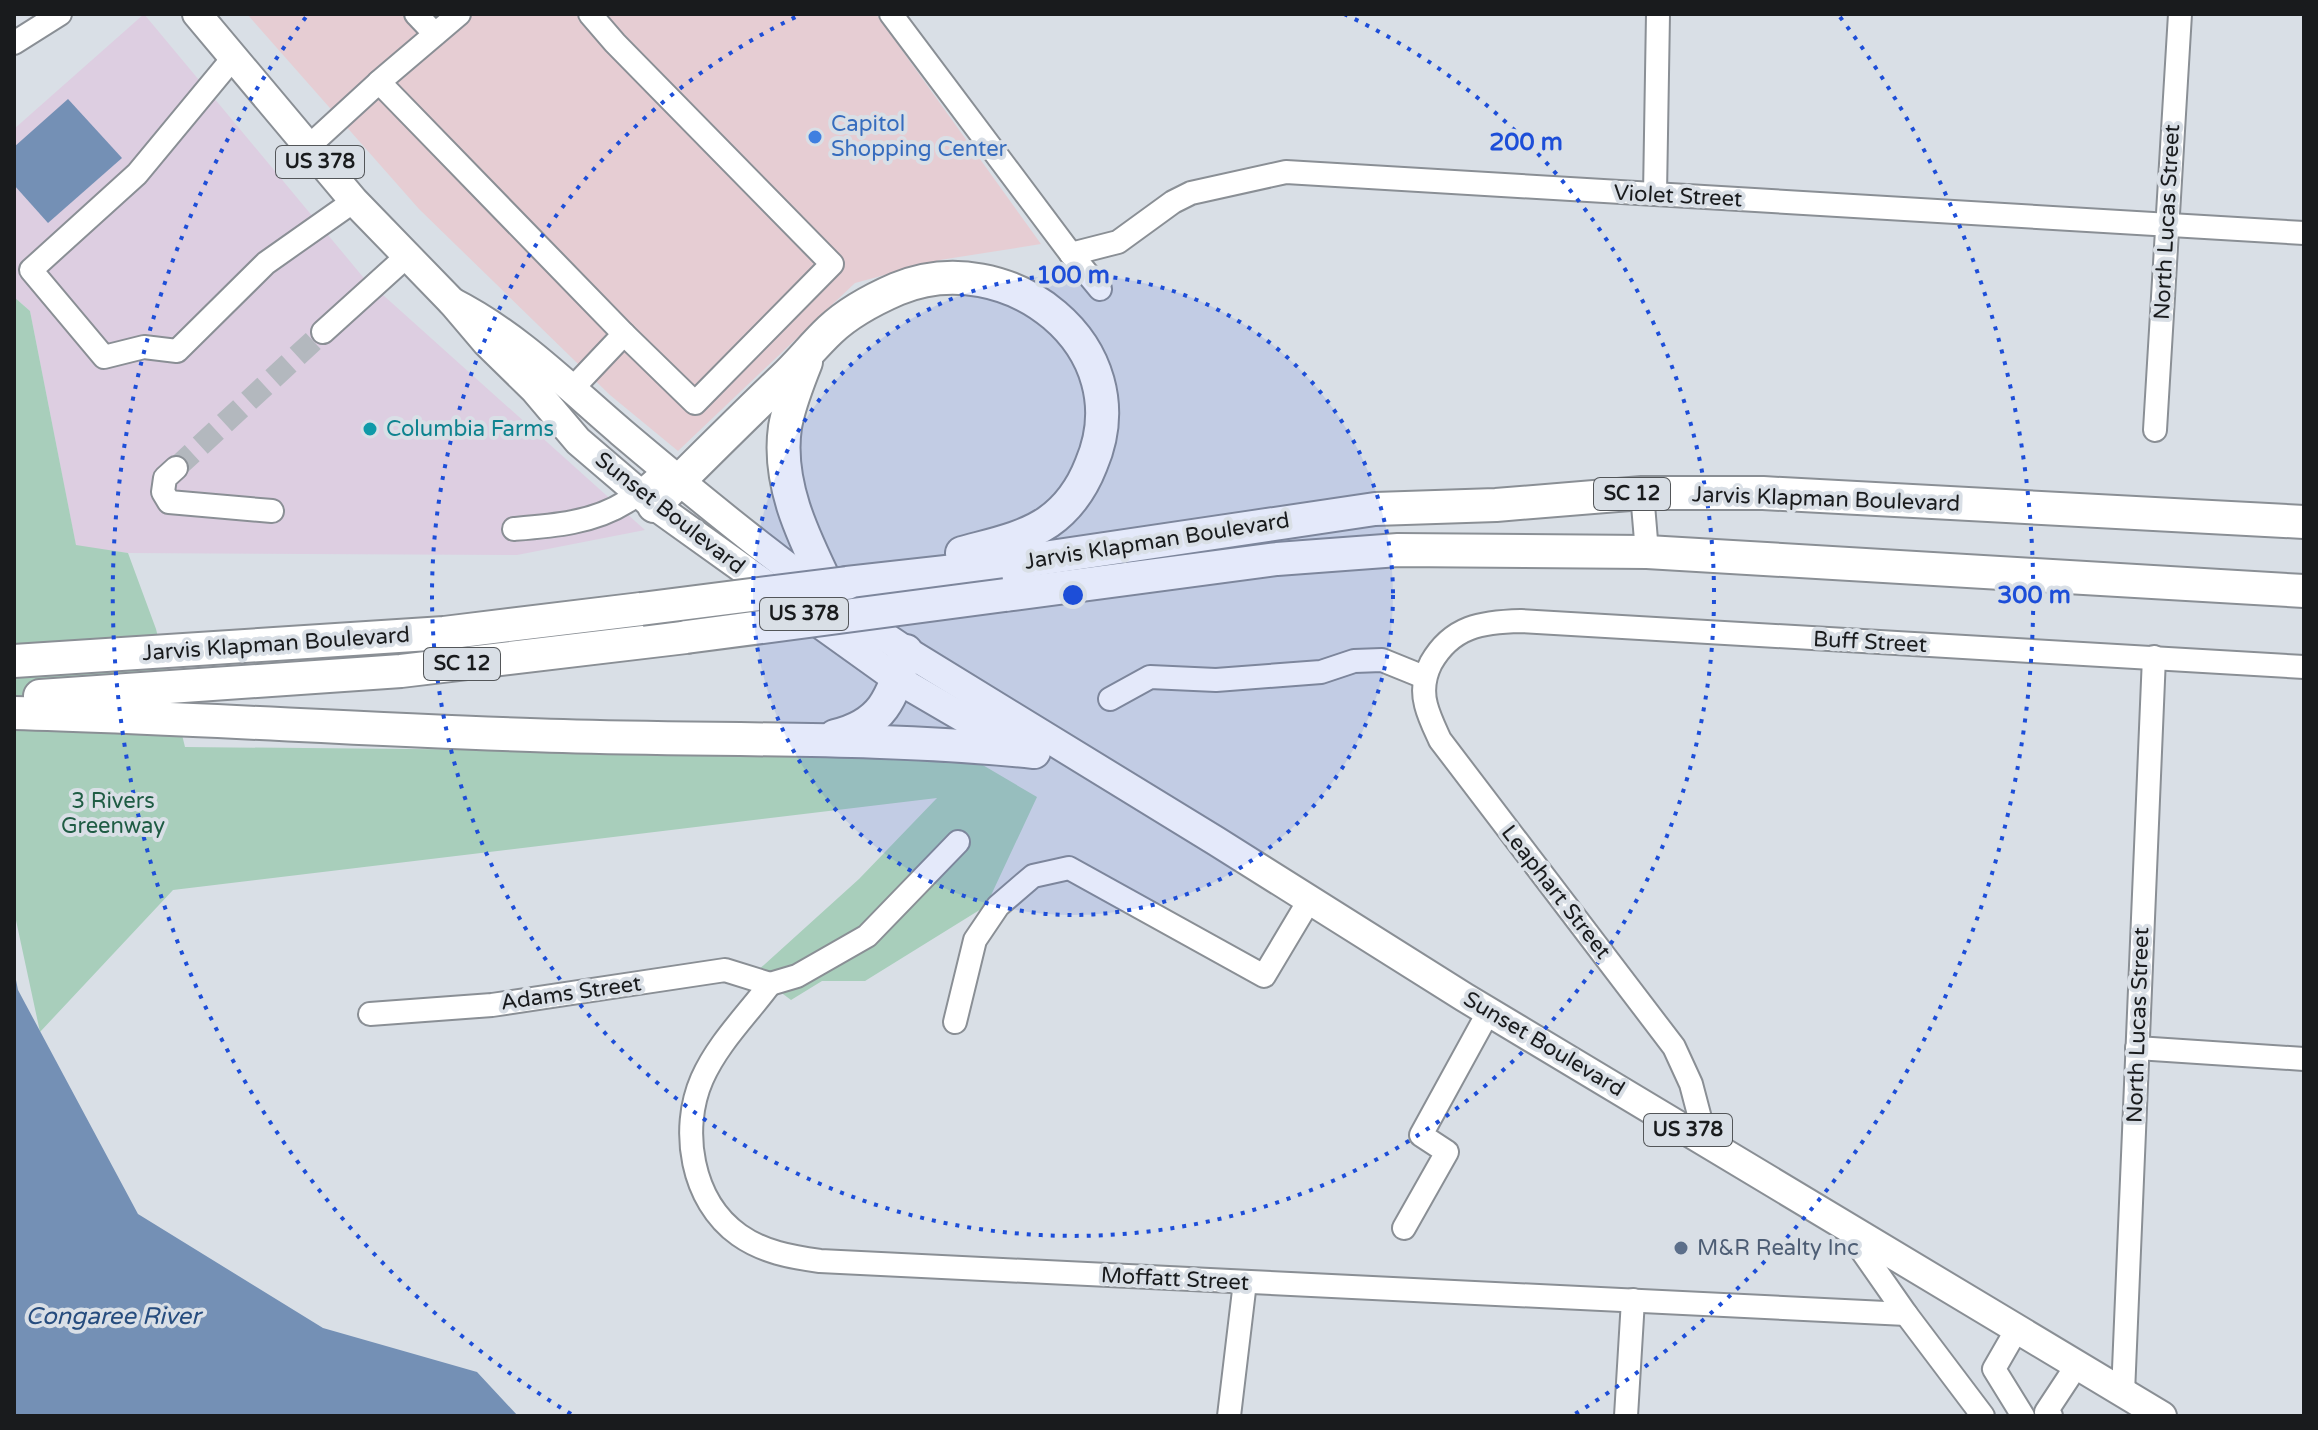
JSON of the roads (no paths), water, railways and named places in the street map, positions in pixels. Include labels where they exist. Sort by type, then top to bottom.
[{"type":"highway","points":[[646,499],[810,354],[830,330],[862,307],[899,289],[938,279],[978,280],[1017,291],[1052,311],[1080,342],[1096,378],[1101,418],[1094,458],[1076,494],[1064,509],[1031,532],[956,564]]},
{"type":"highway","points":[[810,354],[792,398],[785,426],[783,454],[798,522],[841,592]]},
{"type":"highway","name":"Jarvis Klapman Boulevard","points":[[14,661],[444,633],[641,609],[841,592],[956,564],[1375,509],[1496,505],[1642,493],[1763,493],[2304,522]]},
{"type":"highway","name":"Jarvis Klapman Boulevard","points":[[14,698],[401,671],[686,637],[1277,559],[1383,551],[1647,552],[2304,591]]},
{"type":"highway","points":[[824,739],[855,731],[870,722],[886,706],[902,665]]},
{"type":"highway","points":[[14,713],[565,736],[824,739],[970,745],[1034,752]]},
{"type":"main road","name":"Sunset Boulevard","points":[[197,14],[354,201],[534,389],[578,441],[646,499],[902,665],[1216,841],[1489,1011],[2077,1365],[2139,1407]]},
{"type":"main road","name":"Sunset Boulevard","points":[[452,302],[488,321],[673,475],[841,592],[902,665],[969,721],[1034,752],[1153,817],[1216,841]]},
{"type":"street","points":[[14,43],[60,14]]},
{"type":"street","points":[[416,14],[435,34]]},
{"type":"street","points":[[307,148],[459,14]]},
{"type":"street","points":[[379,82],[695,403],[832,264],[590,14]]},
{"type":"street","points":[[891,14],[1100,289]]},
{"type":"street","points":[[1655,194],[1658,14]]},
{"type":"street","name":"North Lucas Street","points":[[2155,430],[2180,14]]},
{"type":"street","points":[[233,58],[137,174],[31,270],[49,292],[104,357],[144,347],[177,351],[266,263],[354,201]]},
{"type":"street","name":"Violet Street","points":[[1071,254],[1118,242],[1173,202],[1191,193],[1286,172],[2304,233]]},
{"type":"street","points":[[323,332],[407,256]]},
{"type":"street","points":[[572,389],[624,334]]},
{"type":"street","points":[[176,468],[165,478],[163,492],[169,502],[272,511]]},
{"type":"street","points":[[1642,493],[1647,552]]},
{"type":"street","points":[[514,529],[552,526],[601,515],[627,502],[646,499]]},
{"type":"street","name":"Buff Street","points":[[1424,677],[1441,645],[1460,631],[1481,624],[1521,621],[2304,667]]},
{"type":"street","name":"North Lucas Street","points":[[2139,1407],[2137,1048],[2154,657]]},
{"type":"street","points":[[1110,699],[1150,677],[1216,680],[1321,672],[1354,661],[1382,660],[1424,677]]},
{"type":"street","name":"Leaphart Street","points":[[1424,677],[1425,703],[1440,740],[1451,757],[1674,1047],[1691,1084],[1706,1141]]},
{"type":"street","points":[[770,984],[797,976],[867,936],[958,842]]},
{"type":"street","points":[[955,1022],[975,940],[998,906],[1033,876],[1069,868],[1264,976],[1310,899]]},
{"type":"street","name":"Adams Street","points":[[370,1014],[492,1005],[725,970],[770,984]]},
{"type":"street","name":"Moffatt Street","points":[[770,984],[711,1060],[694,1099],[690,1119],[693,1159],[710,1201],[736,1233],[772,1252],[820,1261],[1906,1314]]},
{"type":"street","points":[[1404,1228],[1447,1152],[1421,1135],[1489,1011]]},
{"type":"street","points":[[2137,1048],[2304,1059]]},
{"type":"street","points":[[1845,1227],[1983,1416]]},
{"type":"street","points":[[1229,1416],[1245,1282]]},
{"type":"street","points":[[1626,1416],[1633,1300]]},
{"type":"street","points":[[2017,1329],[1994,1369],[2041,1415],[2077,1365]]},
{"type":"water","points":[[68,99],[122,158],[48,223],[14,185],[14,147]]},
{"type":"water","name":"Congaree River","points":[[14,970],[18,990],[138,1214],[323,1328],[477,1372],[518,1416],[14,1416]]},
{"type":"tunnel","points":[[176,468],[323,332]]},
{"type":"place","name":"Capitol Shopping Center","points":[[815,137]]},
{"type":"place","name":"Columbia Farms","points":[[370,429]]},
{"type":"place","name":"M&R Realty Inc","points":[[1681,1248]]},
{"type":"park label","name":"3 Rivers Greenway","points":[[113,814]]}]
